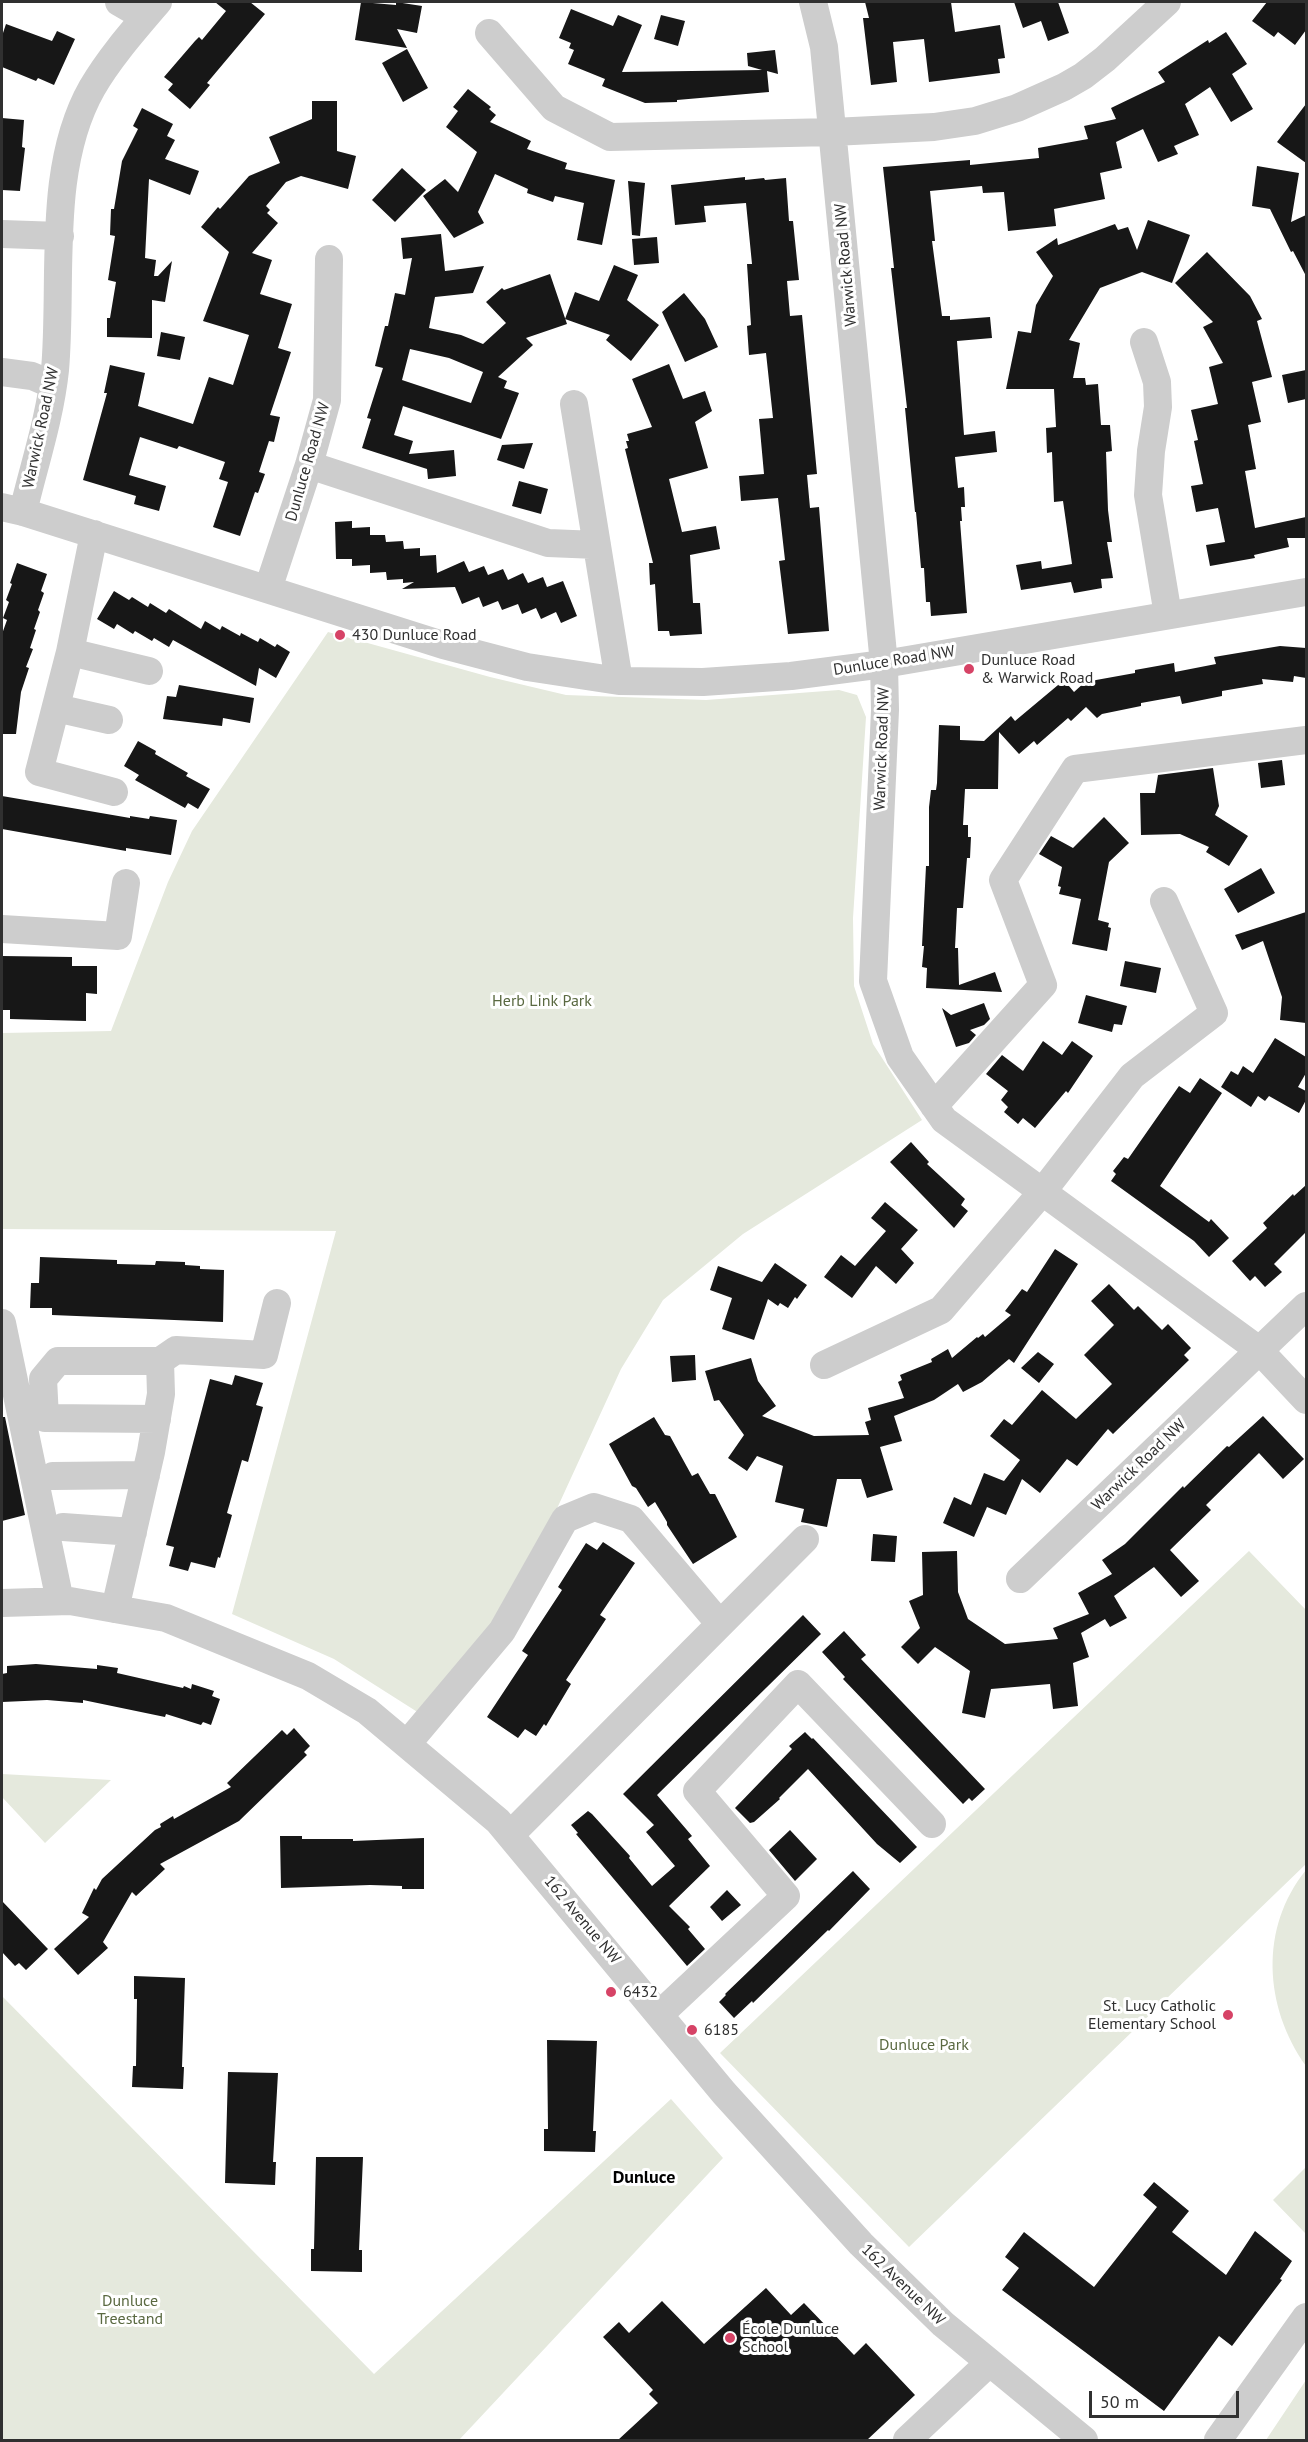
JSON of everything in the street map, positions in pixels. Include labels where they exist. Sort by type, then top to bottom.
[{"type":"street","name":"Warwick Road NW","points":[[12,509],[53,385],[60,236],[67,152],[92,89],[106,67],[152,10],[119,2]]},
{"type":"street","name":"Warwick Road NW","points":[[813,2],[824,47],[884,664],[885,710],[873,981],[900,1057],[944,1120],[1259,1350],[1306,1400]]},
{"type":"street","points":[[489,33],[554,108],[610,137],[833,132],[933,127],[975,121],[1017,108],[1083,76],[1167,2]]},
{"type":"street","points":[[2,234],[60,236]]},
{"type":"street","name":"Dunluce Road NW","points":[[268,589],[309,465],[327,400],[329,259]]},
{"type":"street","points":[[1144,342],[1157,382],[1158,407],[1151,451],[1148,495],[1168,615]]},
{"type":"street","points":[[2,372],[32,376],[53,385]]},
{"type":"street","points":[[574,404],[619,681]]},
{"type":"street","points":[[309,465],[548,543],[597,545]]},
{"type":"street","name":"Dunluce Road NW","points":[[12,509],[487,657],[547,671],[619,681],[666,683],[740,681],[884,664],[1306,592]]},
{"type":"street","points":[[94,534],[70,652],[39,772],[114,792]]},
{"type":"street","points":[[70,652],[149,671]]},
{"type":"street","points":[[56,708],[109,720]]},
{"type":"street","points":[[934,1106],[1043,985],[1003,880],[1075,769],[1306,740]]},
{"type":"street","points":[[2,929],[118,936],[126,883]]},
{"type":"street","points":[[824,1365],[941,1310],[1043,1191],[1132,1076],[1215,1013],[1164,901]]},
{"type":"street","points":[[157,1419],[45,1418],[43,1378],[58,1361],[160,1361],[176,1350],[264,1355],[277,1303]]},
{"type":"street","name":"Warwick Road NW","points":[[1020,1579],[1306,1306]]},
{"type":"street","points":[[2,1323],[60,1601]]},
{"type":"street","points":[[115,1609],[157,1419],[161,1394],[160,1361]]},
{"type":"street","points":[[53,1476],[146,1475]]},
{"type":"street","points":[[406,1744],[502,1631],[565,1519],[594,1507],[631,1519],[720,1624]]},
{"type":"street","points":[[63,1527],[133,1532]]},
{"type":"street","points":[[510,1835],[805,1539]]},
{"type":"street","name":"162 Avenue NW","points":[[2,1603],[69,1601],[166,1618],[308,1676],[366,1711],[498,1821],[724,2092],[861,2244],[943,2324],[1084,2440]]},
{"type":"street","points":[[660,2014],[786,1896],[697,1791],[798,1684],[932,1824]]},
{"type":"street","points":[[1218,2440],[1306,2317]]},
{"type":"street","points":[[907,2440],[988,2363]]},
{"type":"green space","name":"Herb Link Park","points":[[328,632],[490,677],[566,695],[706,700],[839,690],[857,695],[866,717],[853,918],[854,986],[873,1044],[922,1120],[743,1234],[663,1300],[621,1369],[504,1624],[430,1720],[334,1659],[232,1614],[336,1231],[2,1229],[2,1033],[111,1031],[168,882],[192,831]]},
{"type":"green space","name":"Dunluce Park","points":[[1249,1551],[1306,1610],[1306,1864],[909,2247],[720,2053]]},
{"type":"green space","points":[[2,1774],[111,1780],[45,1843],[2,1797]]},
{"type":"green space","points":[[1306,1870],[1306,2066],[1292,2043],[1282,2019],[1275,1993],[1273,1968],[1274,1942],[1280,1917],[1291,1893]]},
{"type":"green space","name":"Dunluce Treestand","points":[[2,1996],[374,2374],[671,2099],[723,2158],[459,2440],[2,2440]]},
{"type":"green space","points":[[1306,2167],[1306,2234],[1273,2200]]},
{"type":"green space","points":[[1306,2380],[1306,2440],[1266,2440]]},
{"type":"building","points":[[215,2],[250,2],[265,14],[207,83],[210,85],[190,109],[168,90],[173,84],[164,77],[199,37],[202,40],[226,11]]},
{"type":"building","points":[[361,2],[396,5],[396,2],[422,6],[417,33],[397,29],[407,48],[355,40]]},
{"type":"building","points":[[865,2],[951,2],[955,32],[1000,25],[1005,58],[998,59],[1000,73],[929,82],[924,39],[893,42],[897,82],[871,85],[863,18],[869,18]]},
{"type":"building","points":[[1014,2],[1058,2],[1069,33],[1048,41],[1041,21],[1023,28]]},
{"type":"building","points":[[1267,2],[1306,2],[1306,30],[1295,45],[1278,32],[1274,37],[1252,21]]},
{"type":"building","points":[[571,9],[613,26],[618,15],[642,25],[622,72],[762,70],[748,66],[747,53],[775,50],[778,74],[767,71],[769,92],[677,100],[677,102],[645,103],[602,86],[605,79],[568,64],[574,50],[569,48],[571,43],[559,38]]},
{"type":"building","points":[[661,15],[685,21],[678,46],[654,39]]},
{"type":"building","points":[[6,24],[52,41],[57,31],[75,39],[54,85],[38,78],[36,81],[2,67],[2,36]]},
{"type":"building","points":[[1226,32],[1247,64],[1232,74],[1253,109],[1231,122],[1210,87],[1185,104],[1199,135],[1174,146],[1178,154],[1158,162],[1143,129],[1116,142],[1122,168],[1100,173],[1105,199],[1054,209],[1056,226],[1008,231],[1004,192],[983,193],[982,186],[930,191],[935,241],[932,241],[942,316],[950,316],[950,320],[990,317],[992,338],[957,341],[964,435],[995,431],[997,452],[955,457],[958,488],[964,487],[965,507],[961,507],[962,521],[960,521],[967,613],[931,616],[930,602],[926,602],[924,568],[921,568],[915,512],[883,167],[970,160],[970,165],[1039,158],[1038,148],[1088,139],[1084,126],[1116,119],[1111,108],[1165,82],[1158,72],[1208,40],[1209,43]]},
{"type":"building","points":[[407,49],[428,88],[403,102],[382,63]]},
{"type":"building","points":[[468,89],[491,107],[489,109],[496,115],[490,122],[531,141],[527,149],[567,163],[565,169],[615,180],[602,245],[577,240],[584,203],[555,196],[553,202],[527,193],[528,189],[495,174],[478,212],[484,223],[454,238],[423,196],[445,179],[458,192],[477,152],[446,127],[458,111],[453,107]]},
{"type":"building","points":[[312,101],[337,101],[337,151],[356,156],[348,189],[301,176],[286,182],[266,206],[270,210],[267,213],[278,223],[252,253],[272,260],[260,294],[292,304],[278,348],[291,352],[270,415],[280,417],[274,442],[269,441],[259,472],[265,474],[258,493],[255,492],[240,536],[213,527],[228,482],[219,479],[225,462],[179,446],[177,449],[140,437],[129,475],[166,486],[159,511],[134,504],[136,496],[83,480],[107,393],[104,393],[110,365],[145,373],[138,406],[193,424],[209,377],[233,385],[249,335],[203,321],[229,252],[201,227],[249,176],[280,163],[269,137],[312,119]]},
{"type":"building","points":[[1306,104],[1306,163],[1277,142]]},
{"type":"building","points":[[142,108],[173,124],[167,136],[175,140],[165,159],[199,171],[190,195],[149,179],[145,258],[156,260],[154,276],[158,276],[172,261],[165,302],[152,300],[152,338],[107,337],[107,318],[110,318],[116,282],[108,280],[115,236],[110,235],[111,209],[114,209],[122,161],[138,129],[133,126]]},
{"type":"building","points":[[2,118],[24,120],[22,147],[25,148],[20,191],[2,190]]},
{"type":"building","points":[[1257,166],[1299,173],[1291,222],[1306,215],[1306,276],[1293,251],[1291,252],[1270,209],[1252,206]]},
{"type":"building","points":[[402,168],[426,190],[395,222],[372,200]]},
{"type":"building","points":[[745,177],[745,180],[786,178],[789,221],[793,221],[799,280],[787,281],[790,316],[802,315],[817,474],[807,475],[810,508],[819,507],[829,631],[788,634],[779,561],[785,560],[778,498],[741,501],[739,476],[764,474],[759,419],[773,418],[766,353],[749,355],[747,326],[751,325],[747,264],[752,264],[746,203],[704,206],[706,222],[675,225],[671,185]]},
{"type":"building","points":[[628,181],[645,183],[640,236],[632,235]]},
{"type":"building","points":[[1148,220],[1190,235],[1172,283],[1142,272],[1100,288],[1069,340],[1080,343],[1073,378],[1085,378],[1086,385],[1098,384],[1101,425],[1110,425],[1112,451],[1106,452],[1108,510],[1112,542],[1107,542],[1113,578],[1101,579],[1102,588],[1074,593],[1071,582],[1021,590],[1016,565],[1041,561],[1042,569],[1072,564],[1063,501],[1054,502],[1052,452],[1047,453],[1046,428],[1056,427],[1054,389],[1006,389],[1018,331],[1031,333],[1036,305],[1053,276],[1036,252],[1057,238],[1058,245],[1115,224],[1118,230],[1128,227],[1137,250]]},
{"type":"building","points":[[441,234],[445,271],[484,266],[473,293],[435,297],[429,328],[461,335],[483,344],[506,323],[486,302],[502,288],[504,290],[550,274],[567,324],[526,338],[533,345],[498,377],[507,381],[504,388],[519,393],[501,439],[403,406],[394,435],[413,441],[409,454],[454,450],[456,476],[428,479],[427,469],[362,448],[371,419],[367,418],[383,368],[375,366],[385,326],[388,326],[395,293],[405,295],[412,258],[403,259],[401,238]],"holes":[[[410,349],[449,358],[483,372],[471,403],[402,380]]]},
{"type":"building","points":[[657,237],[659,263],[634,265],[632,239]]},
{"type":"building","points":[[1207,252],[1250,296],[1262,319],[1257,321],[1272,377],[1252,382],[1261,422],[1248,425],[1256,469],[1245,471],[1255,528],[1306,517],[1306,538],[1287,538],[1289,547],[1254,555],[1255,558],[1210,566],[1206,545],[1225,542],[1218,508],[1196,512],[1191,486],[1203,484],[1194,441],[1198,440],[1191,410],[1218,404],[1209,367],[1223,363],[1203,327],[1213,322],[1175,283]]},
{"type":"building","points":[[614,265],[638,275],[627,300],[659,325],[631,361],[606,340],[610,335],[565,319],[575,292],[599,301]]},
{"type":"building","points":[[684,293],[705,319],[718,347],[685,362],[662,312]]},
{"type":"building","points":[[161,332],[185,337],[180,360],[157,356]]},
{"type":"building","points":[[669,364],[683,399],[705,391],[712,411],[695,422],[708,468],[669,479],[682,532],[716,526],[720,549],[690,555],[693,603],[700,603],[702,634],[670,636],[669,631],[658,631],[655,584],[650,585],[649,563],[653,563],[625,449],[628,448],[626,441],[629,441],[627,434],[652,427],[632,379]]},
{"type":"building","points":[[1306,370],[1306,399],[1288,403],[1282,375]]},
{"type":"building","points":[[533,443],[524,469],[497,460],[502,445]]},
{"type":"building","points":[[519,481],[548,489],[541,514],[512,506]]},
{"type":"building","points":[[352,521],[352,528],[370,527],[370,535],[385,535],[386,542],[403,541],[404,549],[420,548],[420,556],[436,555],[437,573],[464,561],[469,572],[484,566],[488,575],[503,569],[508,580],[523,573],[528,583],[543,577],[547,587],[563,581],[577,616],[561,623],[556,612],[541,619],[536,608],[522,614],[518,604],[502,610],[498,601],[483,607],[479,597],[462,604],[455,587],[402,589],[414,582],[403,583],[403,579],[387,580],[386,572],[370,573],[370,565],[352,566],[352,559],[336,559],[335,522]]},
{"type":"building","points":[[17,563],[47,574],[41,591],[44,593],[30,648],[33,649],[26,667],[29,668],[21,692],[16,734],[2,734],[2,634],[7,620],[3,618],[9,602],[6,600]]},
{"type":"building","points":[[114,591],[129,600],[132,597],[148,607],[150,603],[166,613],[169,609],[201,629],[205,621],[220,630],[222,626],[240,636],[241,633],[258,642],[260,638],[275,647],[277,644],[290,652],[276,678],[259,668],[256,686],[173,640],[169,647],[154,638],[152,641],[135,631],[133,634],[117,624],[114,629],[97,619]]},
{"type":"building","points":[[1280,646],[1306,648],[1306,678],[1294,676],[1293,682],[1262,679],[1263,684],[1222,691],[1222,696],[1182,704],[1180,696],[1141,703],[1141,706],[1102,714],[1097,718],[1086,707],[1071,721],[1068,718],[1037,745],[1034,741],[1019,754],[999,732],[998,789],[965,789],[963,825],[968,825],[968,837],[971,837],[970,858],[967,858],[963,908],[957,908],[955,948],[958,948],[959,985],[995,972],[1002,992],[926,988],[927,968],[922,967],[924,946],[922,946],[926,866],[929,866],[929,807],[931,790],[936,790],[937,783],[939,725],[960,726],[960,740],[984,741],[1011,716],[1015,721],[1064,680],[1074,692],[1085,682],[1135,673],[1135,670],[1174,663],[1175,672],[1216,664],[1214,657]]},
{"type":"building","points":[[179,685],[254,698],[250,723],[223,718],[222,726],[163,719],[167,696],[176,697]]},
{"type":"building","points":[[138,741],[188,773],[186,776],[210,789],[198,809],[188,803],[185,808],[135,780],[139,775],[124,766]]},
{"type":"building","points":[[1282,760],[1285,785],[1261,788],[1258,763]]},
{"type":"building","points":[[1213,768],[1219,806],[1215,815],[1248,836],[1229,866],[1206,852],[1209,847],[1180,834],[1141,835],[1140,793],[1155,793],[1158,775]]},
{"type":"building","points":[[2,796],[130,818],[130,816],[149,819],[150,816],[177,820],[171,855],[126,848],[126,851],[2,829]]},
{"type":"building","points":[[1104,817],[1129,843],[1109,862],[1098,920],[1109,923],[1108,927],[1111,928],[1107,951],[1072,944],[1081,899],[1059,894],[1061,887],[1058,886],[1062,867],[1039,854],[1051,836],[1073,848]]},
{"type":"building","points":[[1261,868],[1275,893],[1238,913],[1224,889]]},
{"type":"building","points":[[1306,912],[1306,1023],[1280,1020],[1282,997],[1263,941],[1242,950],[1235,935]]},
{"type":"building","points":[[2,956],[72,957],[72,966],[97,966],[97,994],[86,993],[86,1021],[10,1019],[10,1010],[2,1010]]},
{"type":"building","points":[[1125,961],[1161,968],[1156,993],[1120,986]]},
{"type":"building","points":[[1086,995],[1127,1006],[1122,1025],[1114,1024],[1112,1032],[1078,1023]]},
{"type":"building","points":[[984,1003],[990,1019],[984,1025],[970,1030],[976,1035],[969,1043],[956,1047],[942,1008],[951,1015]]},
{"type":"building","points":[[1275,1038],[1306,1057],[1306,1073],[1298,1087],[1306,1091],[1306,1100],[1299,1113],[1269,1096],[1265,1101],[1258,1096],[1251,1107],[1221,1087],[1231,1071],[1238,1075],[1243,1066],[1253,1073]]},
{"type":"building","points":[[1043,1041],[1062,1055],[1072,1041],[1093,1056],[1068,1093],[1066,1091],[1035,1128],[1023,1118],[1018,1124],[1004,1112],[1008,1107],[1001,1100],[1008,1091],[986,1074],[1002,1055],[1023,1071]]},
{"type":"building","points":[[1200,1078],[1222,1093],[1160,1186],[1209,1222],[1211,1219],[1229,1238],[1209,1257],[1194,1241],[1111,1181],[1116,1174],[1113,1171],[1124,1157],[1128,1159],[1179,1086],[1190,1093]]},
{"type":"building","points":[[911,1142],[929,1162],[927,1164],[965,1199],[961,1205],[968,1211],[954,1228],[890,1162]]},
{"type":"building","points":[[1306,1185],[1306,1232],[1274,1264],[1282,1272],[1265,1287],[1255,1276],[1250,1281],[1232,1261],[1267,1228],[1263,1223],[1293,1194],[1294,1196]]},
{"type":"building","points":[[885,1202],[918,1230],[901,1249],[914,1263],[896,1284],[876,1266],[852,1298],[824,1277],[841,1255],[855,1266],[886,1231],[871,1218]]},
{"type":"building","points":[[1055,1249],[1078,1264],[1014,1363],[1009,1359],[982,1382],[963,1392],[958,1384],[934,1400],[894,1416],[902,1441],[880,1447],[893,1490],[867,1498],[861,1479],[837,1479],[827,1527],[801,1522],[804,1509],[775,1502],[783,1466],[757,1456],[747,1471],[728,1458],[744,1435],[719,1400],[714,1401],[705,1371],[751,1358],[758,1381],[776,1406],[762,1416],[814,1436],[869,1435],[865,1422],[871,1420],[868,1408],[904,1398],[898,1382],[902,1380],[900,1375],[932,1362],[931,1359],[948,1349],[952,1358],[977,1337],[983,1334],[985,1337],[1011,1315],[1005,1311],[1022,1289],[1027,1292]]},
{"type":"building","points":[[40,1257],[117,1260],[117,1264],[155,1265],[156,1261],[185,1262],[185,1265],[200,1266],[200,1269],[224,1270],[223,1322],[52,1315],[52,1308],[30,1308],[31,1283],[39,1283]]},
{"type":"building","points":[[775,1263],[807,1285],[797,1299],[795,1297],[788,1308],[780,1303],[778,1306],[768,1299],[754,1340],[722,1329],[732,1298],[710,1290],[718,1266],[762,1282]]},
{"type":"building","points":[[1109,1284],[1134,1310],[1138,1306],[1162,1330],[1168,1324],[1191,1348],[1184,1355],[1189,1360],[1113,1434],[1108,1429],[1077,1466],[1067,1459],[1040,1493],[1022,1479],[1006,1515],[987,1507],[974,1537],[943,1523],[954,1497],[971,1505],[984,1473],[1004,1481],[1020,1460],[990,1436],[1004,1419],[1012,1425],[1042,1390],[1076,1419],[1112,1384],[1084,1355],[1114,1325],[1091,1301]]},
{"type":"building","points":[[1038,1352],[1054,1364],[1039,1383],[1021,1368]]},
{"type":"building","points":[[695,1355],[696,1380],[672,1382],[670,1356]]},
{"type":"building","points":[[235,1375],[263,1383],[256,1405],[263,1407],[248,1462],[242,1460],[227,1513],[232,1515],[220,1558],[218,1557],[215,1568],[191,1562],[188,1571],[169,1566],[174,1547],[166,1545],[210,1379],[232,1385]]},
{"type":"building","points":[[1263,1416],[1304,1459],[1283,1479],[1259,1453],[1206,1505],[1211,1510],[1170,1550],[1199,1581],[1181,1597],[1154,1567],[1114,1596],[1127,1618],[1110,1627],[1105,1619],[1081,1633],[1089,1657],[1073,1663],[1078,1706],[1053,1709],[1050,1684],[991,1689],[985,1718],[962,1713],[970,1671],[935,1647],[918,1664],[901,1647],[920,1628],[909,1601],[923,1595],[922,1552],[957,1551],[958,1592],[968,1619],[1005,1644],[1058,1639],[1053,1628],[1089,1614],[1078,1593],[1112,1574],[1102,1560],[1125,1544],[1183,1486],[1184,1488],[1227,1446],[1229,1447]]},
{"type":"building","points":[[2,1417],[5,1417],[25,1515],[2,1521]]},
{"type":"building","points":[[654,1417],[665,1435],[670,1436],[692,1476],[698,1473],[710,1494],[715,1494],[737,1537],[693,1564],[655,1502],[648,1507],[636,1488],[632,1486],[609,1444]]},
{"type":"building","points":[[873,1534],[897,1536],[895,1562],[871,1561]]},
{"type":"building","points":[[603,1542],[635,1563],[600,1615],[606,1619],[566,1680],[571,1684],[546,1726],[544,1724],[536,1736],[525,1729],[518,1738],[487,1717],[528,1655],[522,1651],[562,1590],[558,1587],[586,1543],[597,1550]]},
{"type":"building","points":[[803,1615],[821,1634],[657,1795],[692,1836],[688,1839],[710,1866],[669,1906],[690,1927],[688,1929],[705,1949],[687,1966],[576,1834],[578,1833],[571,1825],[588,1811],[592,1814],[630,1856],[629,1858],[652,1886],[675,1866],[646,1832],[654,1825],[623,1794]]},
{"type":"building","points":[[844,1631],[866,1655],[861,1659],[985,1789],[972,1801],[969,1798],[963,1804],[843,1679],[845,1677],[822,1652]]},
{"type":"building","points":[[36,1664],[97,1669],[97,1665],[118,1668],[117,1673],[183,1688],[184,1686],[191,1689],[192,1684],[214,1691],[212,1696],[220,1699],[211,1725],[203,1722],[201,1725],[166,1714],[165,1717],[83,1700],[83,1703],[47,1700],[2,1702],[2,1674],[7,1673],[7,1666]]},
{"type":"building","points":[[294,1728],[310,1746],[304,1752],[307,1755],[239,1821],[160,1864],[165,1869],[136,1896],[132,1892],[103,1942],[108,1948],[78,1975],[54,1949],[89,1917],[82,1913],[94,1888],[96,1890],[102,1879],[161,1827],[160,1824],[173,1816],[174,1819],[231,1787],[227,1783],[282,1730],[287,1735]]},
{"type":"building","points":[[805,1732],[917,1847],[900,1863],[877,1844],[808,1769],[754,1822],[750,1823],[735,1808],[792,1749],[789,1746]]},
{"type":"building","points":[[790,1830],[817,1859],[795,1881],[769,1850]]},
{"type":"building","points":[[280,1836],[302,1836],[302,1839],[353,1839],[353,1841],[424,1838],[424,1889],[370,1885],[281,1888]]},
{"type":"building","points":[[853,1871],[870,1889],[829,1931],[734,2018],[719,2002],[725,1994]]},
{"type":"building","points":[[727,1890],[741,1905],[722,1921],[710,1907]]},
{"type":"building","points":[[2,1901],[48,1949],[26,1970],[19,1963],[15,1966],[2,1952]]},
{"type":"building","points":[[134,1976],[185,1978],[183,2089],[132,2087],[133,2066],[136,2066],[137,1999],[134,1999]]},
{"type":"building","points":[[547,2040],[597,2041],[593,2131],[596,2131],[595,2152],[544,2151],[544,2129],[548,2129]]},
{"type":"building","points":[[228,2072],[278,2073],[273,2162],[276,2162],[275,2185],[225,2183]]},
{"type":"building","points":[[316,2157],[363,2157],[359,2250],[362,2250],[362,2272],[311,2271],[311,2249],[314,2249]]},
{"type":"building","points":[[1154,2182],[1189,2211],[1172,2232],[1226,2275],[1255,2231],[1292,2261],[1280,2279],[1282,2280],[1232,2346],[1219,2336],[1164,2411],[1002,2290],[1019,2268],[1005,2257],[1024,2232],[1094,2287],[1157,2207],[1143,2195]]},
{"type":"building","points":[[766,2288],[791,2315],[804,2303],[854,2355],[866,2343],[915,2395],[867,2440],[618,2440],[658,2403],[649,2394],[653,2390],[603,2337],[619,2322],[629,2333],[662,2301],[704,2344]]},
{"type":"place","name":"430 Dunluce Road","points":[[340,635]]},
{"type":"place","name":"Dunluce Road & Warwick Road","points":[[969,669]]},
{"type":"place","name":"6432","points":[[611,1992]]},
{"type":"place","name":"St. Lucy Catholic Elementary School","points":[[1228,2015]]},
{"type":"place","name":"6185","points":[[692,2030]]},
{"type":"place","name":"École Dunluce School","points":[[730,2338]]},
{"type":"district","name":"Dunluce","points":[[644,2178]]}]
